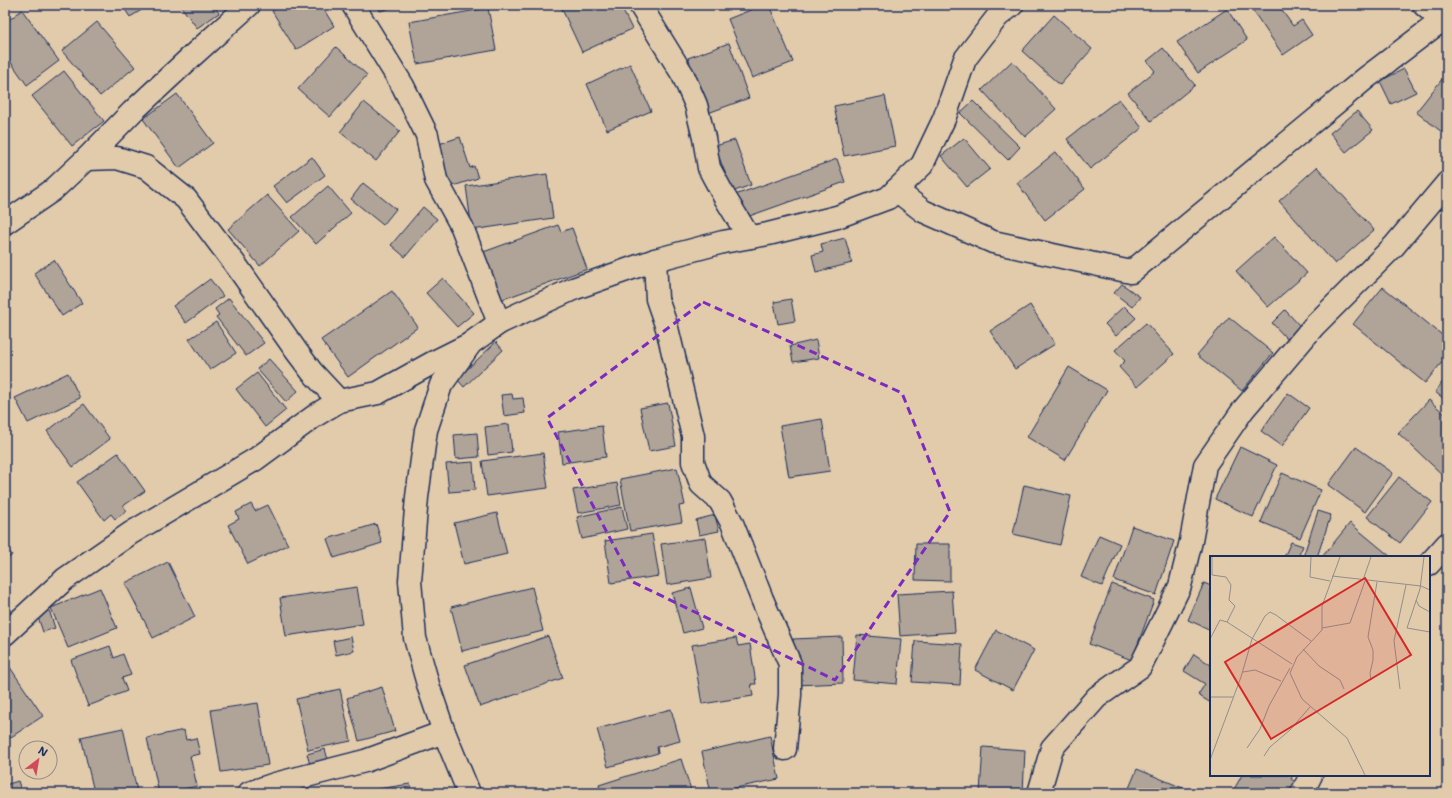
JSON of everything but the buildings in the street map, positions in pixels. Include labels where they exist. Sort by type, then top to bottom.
[{"type":"street","points":[[5,223],[52,190],[86,159],[164,82],[249,5]]},
{"type":"street","points":[[640,5],[683,75],[696,105],[710,168],[724,196],[749,237]]},
{"type":"street","points":[[5,634],[71,574],[131,532],[256,459],[316,415],[339,401],[378,393],[432,363],[471,344],[499,323],[573,289],[654,260],[723,242],[768,234],[837,218],[888,198],[922,165],[944,119],[965,59],[998,16],[1012,5]]},
{"type":"street","points":[[357,8],[403,86],[427,135],[436,180],[462,227],[499,323]]},
{"type":"street","points":[[896,190],[923,211],[993,242],[1131,272],[1366,78],[1434,13]]},
{"type":"street","points":[[86,159],[117,158],[146,167],[186,199],[238,268],[301,357],[339,401]]},
{"type":"street","points":[[1039,793],[1052,748],[1097,697],[1140,667],[1144,660],[1180,586],[1192,534],[1204,465],[1243,410],[1314,326],[1394,246],[1447,183]]},
{"type":"street","points":[[654,260],[657,299],[667,328],[693,436],[693,462],[701,484],[720,501],[732,523],[762,600],[790,664],[790,695],[785,749]]},
{"type":"street","points":[[469,793],[444,732],[429,688],[415,638],[410,581],[417,497],[426,430],[441,385],[471,344]]},
{"type":"street","points":[[1430,563],[1447,544]]},
{"type":"street","points":[[249,793],[276,784],[365,761],[444,732]]},
{"type":"street","points":[[1302,793],[1310,776]]},
{"type":"highlighted area","points":[[703,302],[902,393],[950,512],[835,680],[633,582],[547,418]]}]
